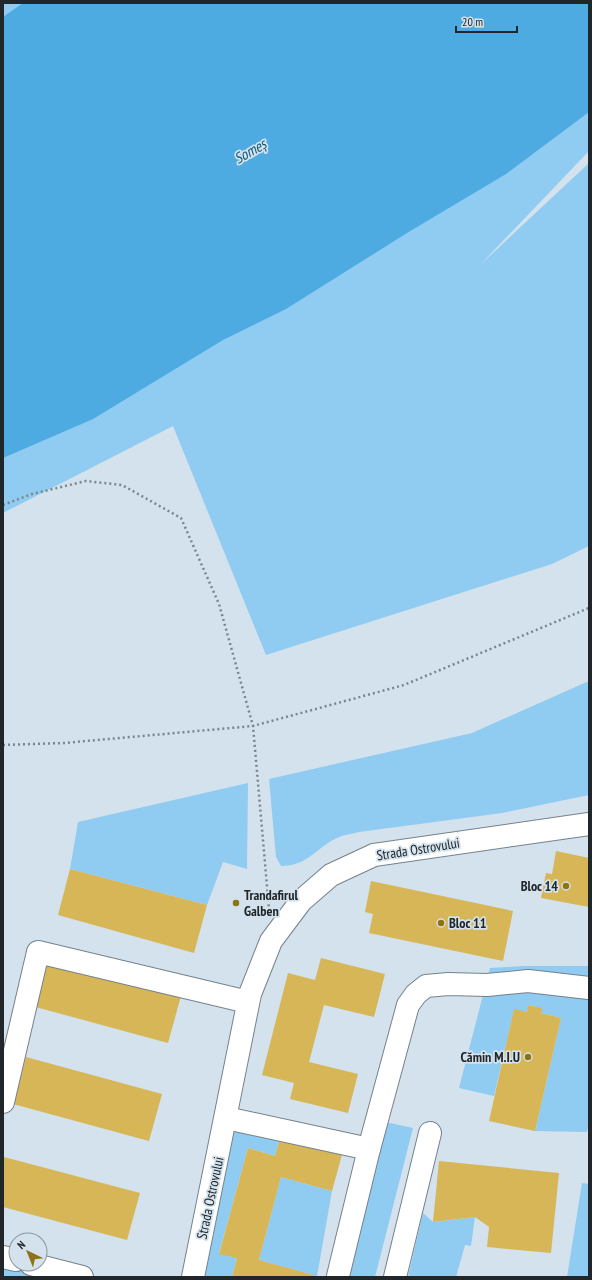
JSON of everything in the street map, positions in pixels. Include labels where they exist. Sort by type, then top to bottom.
[{"type":"street","name":"Strada Ostrovului","points":[[193,1277],[250,994],[272,941],[301,901],[331,874],[374,854],[589,824]]},
{"type":"street","points":[[3,1102],[38,952],[248,1002]]},
{"type":"street","points":[[338,1276],[369,1149],[408,1005],[416,994],[426,986],[448,984],[487,985],[528,981],[589,988]]},
{"type":"street","points":[[226,1118],[369,1149]]},
{"type":"street","points":[[395,1277],[430,1133]]},
{"type":"street","points":[[48,1268],[82,1277]]},
{"type":"path","points":[[3,505],[32,494],[86,481],[122,485],[180,518],[219,604],[252,726],[272,941]]},
{"type":"path","points":[[3,745],[64,743],[252,726],[404,685],[589,608]]},
{"type":"shaded area","points":[[3,3],[589,3],[589,151],[479,266],[589,163],[589,546],[552,564],[266,655],[173,426],[3,513]]},
{"type":"shaded area","points":[[589,681],[589,795],[502,813],[359,832],[338,838],[328,843],[304,860],[290,865],[281,866],[276,857],[269,779],[472,733]]},
{"type":"shaded area","points":[[248,783],[247,869],[223,862],[207,905],[70,869],[78,822]]},
{"type":"shaded area","points":[[524,966],[589,966],[589,1123],[587,1132],[535,1131],[561,1018],[541,1013],[541,1008],[529,1005],[527,1012],[514,1010],[494,1096],[459,1088],[490,968]]},
{"type":"shaded area","points":[[226,1118],[281,1135],[275,1156],[248,1148],[219,1253],[237,1258],[232,1277],[193,1277]]},
{"type":"shaded area","points":[[376,1120],[413,1128],[375,1277],[340,1277]]},
{"type":"shaded area","points":[[281,1177],[332,1191],[317,1276],[259,1260]]},
{"type":"shaded area","points":[[582,1183],[589,1184],[589,1277],[567,1277]]},
{"type":"shaded area","points":[[423,1213],[433,1222],[475,1217],[471,1246],[465,1245],[456,1277],[408,1277]]},
{"type":"shaded area","points":[[3,1263],[8,1264],[8,1272],[39,1272],[59,1277],[3,1277]]},
{"type":"water","name":"Someș","points":[[23,3],[589,3],[589,112],[506,174],[407,233],[286,309],[223,340],[93,419],[3,458],[3,17]]},
{"type":"building","name":"Bloc 14","points":[[556,851],[589,858],[589,907],[541,898],[546,873],[552,874]]},
{"type":"building","points":[[70,869],[207,905],[194,953],[58,915]]},
{"type":"building","name":"Bloc 11","points":[[371,881],[513,911],[503,961],[369,933],[373,914],[365,912]]},
{"type":"building","points":[[321,958],[385,974],[374,1017],[324,1005],[309,1062],[358,1074],[348,1113],[290,1099],[294,1083],[262,1075],[288,973],[315,980]]},
{"type":"building","points":[[45,959],[181,996],[168,1043],[32,1006]]},
{"type":"building","name":"Cămin M.I.U","points":[[528,1005],[542,1008],[541,1013],[561,1018],[535,1131],[489,1121],[514,1009],[527,1012]]},
{"type":"building","points":[[26,1057],[162,1094],[149,1141],[13,1104]]},
{"type":"building","points":[[281,1135],[343,1151],[332,1191],[281,1177],[259,1260],[321,1277],[232,1277],[237,1258],[219,1254],[248,1148],[275,1156]]},
{"type":"building","points":[[4,1157],[140,1193],[127,1240],[3,1207]]},
{"type":"building","points":[[439,1161],[559,1173],[551,1253],[487,1247],[489,1227],[475,1217],[433,1222]]},
{"type":"place","name":"Bloc 14","points":[[566,886]]},
{"type":"place","name":"Trandafirul Galben","points":[[236,903]]},
{"type":"place","name":"Bloc 11","points":[[441,923]]},
{"type":"place","name":"Cămin M.I.U","points":[[528,1057]]}]
